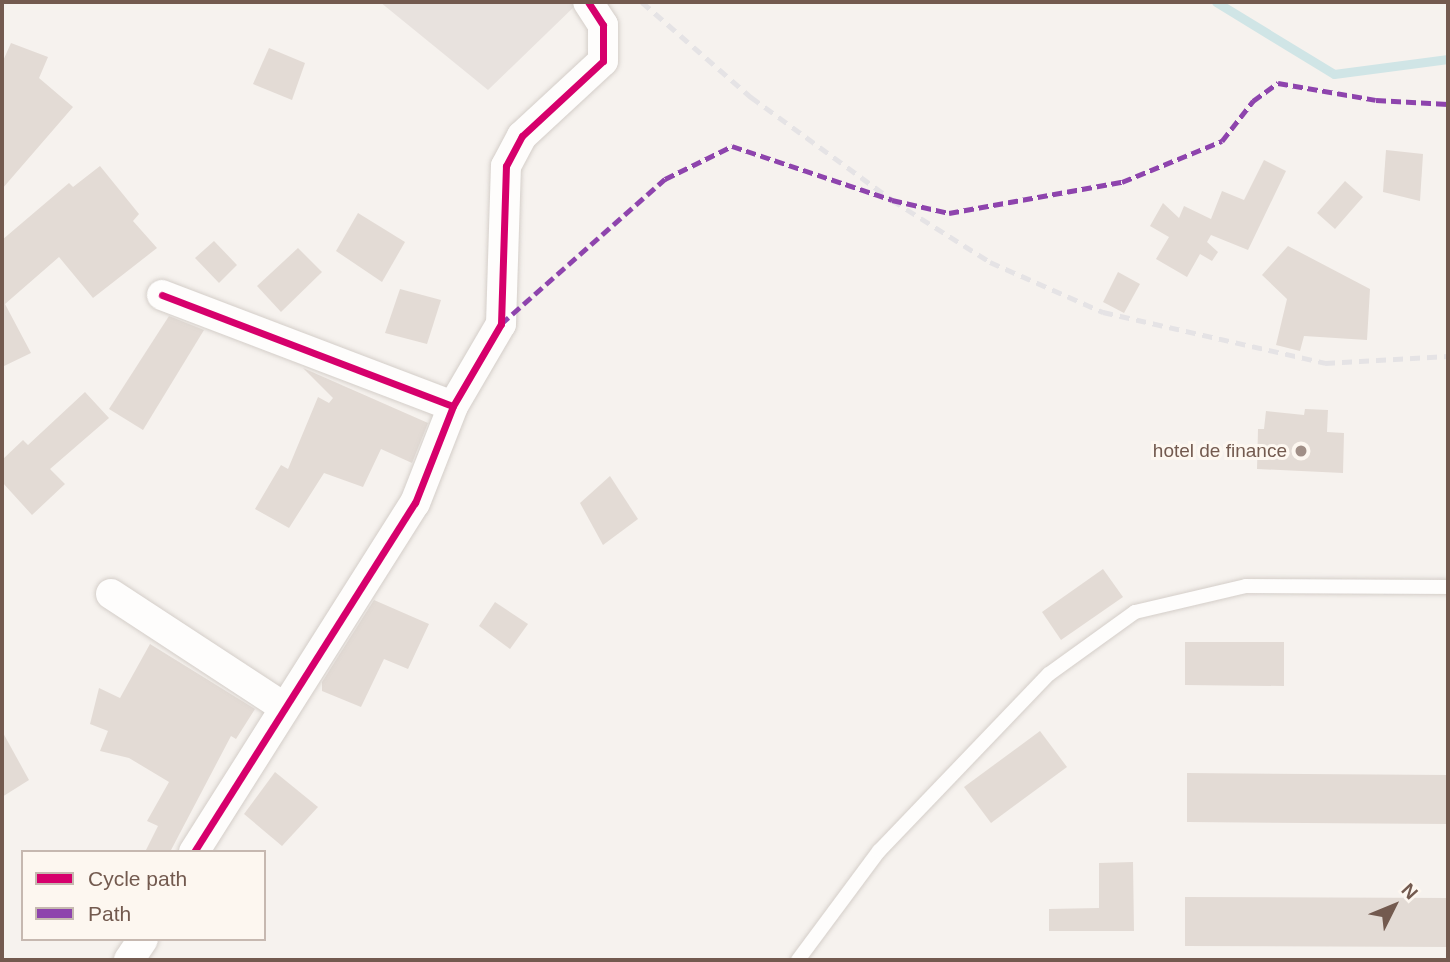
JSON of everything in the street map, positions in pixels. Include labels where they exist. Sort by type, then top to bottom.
[{"type":"street","points":[[195,850],[282,706],[415,503],[453,406],[500,324],[506,166],[522,136],[603,61],[603,25],[588,2]]},
{"type":"street","points":[[162,295],[453,406]]},
{"type":"street","points":[[111,594],[282,706]]},
{"type":"street","points":[[129,960],[142,941]]},
{"type":"lane","points":[[798,960],[879,850],[1049,674],[1135,612],[1246,586],[1448,587]]},
{"type":"shaded area","points":[[380,2],[579,2],[488,90]]},
{"type":"building","points":[[11,43],[48,57],[39,78],[73,107],[2,189],[2,63]]},
{"type":"building","points":[[269,48],[305,63],[292,100],[253,84]]},
{"type":"building","points":[[1386,150],[1423,154],[1420,201],[1383,192]]},
{"type":"building","points":[[1264,160],[1286,171],[1248,250],[1211,235],[1207,242],[1218,252],[1212,261],[1200,254],[1187,277],[1156,259],[1169,237],[1150,226],[1163,203],[1179,218],[1184,206],[1211,219],[1222,191],[1244,200]]},
{"type":"building","points":[[100,166],[139,214],[133,221],[157,248],[93,298],[59,257],[5,304],[31,353],[2,367],[2,240],[69,183],[73,187]]},
{"type":"building","points":[[1345,181],[1363,197],[1335,229],[1317,213]]},
{"type":"building","points":[[358,213],[405,242],[382,282],[336,251]]},
{"type":"building","points":[[214,241],[237,265],[219,283],[195,258]]},
{"type":"building","points":[[1288,246],[1370,289],[1367,340],[1304,336],[1300,351],[1276,345],[1287,299],[1262,275]]},
{"type":"building","points":[[298,248],[322,272],[281,312],[257,286]]},
{"type":"building","points":[[1118,272],[1140,284],[1124,313],[1103,302]]},
{"type":"building","points":[[400,289],[441,300],[427,344],[385,333]]},
{"type":"building","points":[[169,316],[204,330],[143,430],[109,409]]},
{"type":"building","points":[[303,368],[428,423],[412,463],[381,449],[363,487],[324,473],[289,528],[255,509],[281,465],[288,469],[318,397],[329,403],[333,398]]},
{"type":"building","points":[[85,392],[109,418],[50,469],[65,484],[32,515],[2,482],[2,460],[23,440],[28,445]]},
{"type":"building","name":"hotel de finance","points":[[1305,409],[1328,410],[1327,432],[1344,433],[1343,473],[1257,469],[1258,429],[1264,429],[1266,411],[1304,415]]},
{"type":"building","points":[[610,476],[638,519],[603,545],[580,503]]},
{"type":"building","points":[[1103,569],[1123,597],[1061,640],[1042,612]]},
{"type":"building","points":[[374,600],[429,624],[408,669],[384,659],[361,707],[322,691],[322,682]]},
{"type":"building","points":[[495,602],[528,624],[510,649],[479,626]]},
{"type":"building","points":[[1185,642],[1284,642],[1284,686],[1185,685]]},
{"type":"building","points":[[150,644],[255,709],[236,739],[231,736],[171,850],[146,850],[158,826],[147,821],[169,782],[129,758],[100,751],[108,731],[90,724],[99,688],[120,698]]},
{"type":"building","points":[[2,731],[29,780],[2,797]]},
{"type":"building","points":[[1040,731],[1067,767],[991,823],[964,787]]},
{"type":"building","points":[[275,772],[318,807],[282,846],[244,814]]},
{"type":"building","points":[[1187,773],[1448,775],[1448,824],[1187,822]]},
{"type":"building","points":[[1133,862],[1134,931],[1049,931],[1049,909],[1099,908],[1099,863]]},
{"type":"building","points":[[1185,897],[1448,898],[1448,947],[1185,946]]},
{"type":"waterway","points":[[1216,2],[1334,74],[1448,59]]},
{"type":"railway","points":[[642,2],[751,97],[892,200],[990,262],[1103,312],[1325,363],[1448,356]]},
{"type":"marked path","points":[[501,324],[665,179],[732,146],[892,200],[949,213],[1122,182],[1222,141],[1253,101],[1278,83],[1376,100],[1448,104]]},
{"type":"cycle path","points":[[195,850],[415,503],[453,406],[501,324],[506,166],[522,136],[603,61],[603,25],[588,2]]},
{"type":"cycle path","points":[[162,295],[453,406]]},
{"type":"place","name":"hotel de finance","points":[[1301,451]]}]
